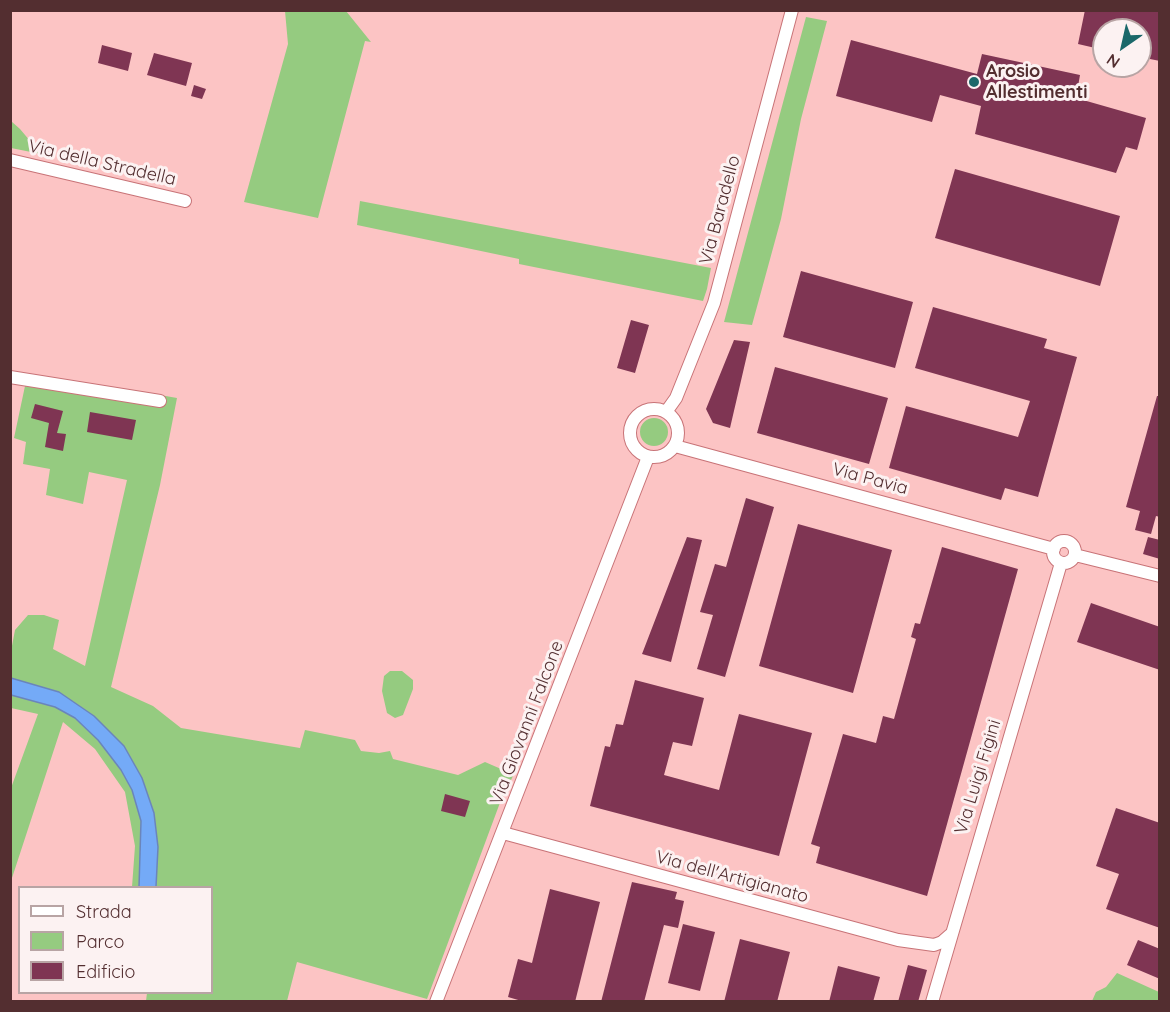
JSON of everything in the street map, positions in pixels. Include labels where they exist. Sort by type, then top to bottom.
[{"type":"street","name":"Via Baradello","points":[[666,412],[676,398],[714,303],[792,10]]},
{"type":"street","name":"Via della Stradella","points":[[10,160],[185,201]]},
{"type":"street","points":[[10,377],[160,401]]},
{"type":"street","points":[[650,409],[666,412],[677,423],[679,431],[675,446],[664,456],[648,457],[641,454],[631,441],[631,424],[636,417],[650,409]]},
{"type":"street","name":"Via Pavia","points":[[675,446],[1054,549]]},
{"type":"street","name":"Via Giovanni Falcone","points":[[436,1002],[648,457]]},
{"type":"street","points":[[1062,542],[1067,542],[1075,549],[1075,555],[1072,560],[1061,563],[1056,560],[1054,549],[1062,542]]},
{"type":"street","points":[[1075,555],[1160,576]]},
{"type":"street","name":"Via Luigi Figini","points":[[932,1002],[1061,563]]},
{"type":"street","name":"Via dell'Artigianato","points":[[503,833],[898,940],[934,945],[950,935]]},
{"type":"green space","points":[[285,11],[346,11],[371,42],[365,41],[318,218],[244,202],[288,44]]},
{"type":"green space","points":[[806,17],[827,21],[801,119],[781,219],[752,325],[724,322]]},
{"type":"green space","points":[[11,121],[20,129],[41,154],[11,148]]},
{"type":"green space","points":[[360,201],[711,268],[707,289],[703,301],[519,264],[519,259],[357,225]]},
{"type":"green space","points":[[25,386],[157,407],[160,395],[177,398],[160,485],[111,687],[153,706],[181,728],[300,748],[305,730],[355,740],[361,751],[379,753],[390,751],[393,759],[458,775],[485,762],[508,772],[519,764],[501,800],[427,999],[297,962],[287,1001],[146,1001],[147,994],[213,994],[213,886],[156,886],[158,847],[154,813],[142,778],[124,746],[94,716],[59,692],[11,678],[11,651],[15,630],[28,615],[44,615],[59,620],[53,649],[85,666],[127,480],[89,472],[83,504],[46,495],[50,469],[23,464],[26,442],[14,438]]},
{"type":"green space","points":[[654,418],[664,422],[668,432],[664,442],[654,446],[644,442],[640,432],[644,422]]},
{"type":"green space","points":[[390,671],[402,671],[413,680],[413,689],[403,715],[395,718],[387,713],[382,691],[384,676]]},
{"type":"green space","points":[[11,695],[55,707],[75,718],[98,740],[121,770],[132,790],[141,821],[139,886],[132,886],[135,846],[125,792],[95,749],[63,722],[11,881],[11,788],[38,714],[11,708]]},
{"type":"green space","points":[[1117,973],[1159,992],[1159,1001],[1092,1001],[1096,992],[1106,987]]},
{"type":"water","points":[[11,678],[59,692],[94,716],[124,746],[142,778],[154,813],[158,847],[156,886],[139,886],[141,821],[132,790],[121,770],[98,740],[75,718],[55,707],[11,695]]},
{"type":"building","points":[[1085,10],[1160,10],[1160,61],[1152,59],[1152,18],[1092,18],[1092,47],[1078,44]]},
{"type":"building","points":[[851,40],[977,74],[982,54],[1080,75],[1076,98],[1146,118],[1137,150],[1126,147],[1116,173],[975,134],[981,106],[940,95],[932,122],[836,96]]},
{"type":"building","points":[[102,45],[132,53],[128,71],[98,63]]},
{"type":"building","points":[[154,53],[192,63],[186,86],[147,75]]},
{"type":"building","points":[[194,85],[206,89],[202,99],[191,96]]},
{"type":"building","points":[[955,169],[1120,216],[1100,286],[935,238]]},
{"type":"building","points":[[801,271],[913,302],[895,368],[783,337]]},
{"type":"building","points":[[933,307],[1047,339],[1044,348],[1077,357],[1038,497],[1005,488],[1001,500],[889,468],[906,406],[1018,437],[1030,401],[915,368]]},
{"type":"building","points":[[631,320],[649,325],[635,373],[617,368]]},
{"type":"building","points":[[734,340],[750,342],[730,428],[713,423],[706,409]]},
{"type":"building","points":[[775,367],[888,398],[869,464],[757,433]]},
{"type":"building","points":[[1157,396],[1160,396],[1160,517],[1156,516],[1151,534],[1135,530],[1140,511],[1126,507]]},
{"type":"building","points":[[35,404],[63,411],[57,433],[66,434],[63,451],[45,447],[49,423],[31,418]]},
{"type":"building","points":[[90,412],[136,420],[132,440],[87,432]]},
{"type":"building","points":[[746,498],[774,507],[725,677],[697,669],[713,615],[700,612],[715,564],[726,567]]},
{"type":"building","points":[[798,524],[892,550],[853,693],[759,666]]},
{"type":"building","points":[[687,537],[702,540],[671,662],[642,654]]},
{"type":"building","points":[[1148,537],[1160,540],[1160,559],[1143,554]]},
{"type":"building","points":[[942,547],[1018,569],[927,896],[816,863],[820,847],[811,844],[843,734],[876,743],[883,716],[894,719],[916,639],[911,637],[915,623],[920,624]]},
{"type":"building","points":[[1091,603],[1160,627],[1160,670],[1077,642]]},
{"type":"building","points":[[635,680],[704,698],[692,746],[673,742],[664,775],[719,790],[739,714],[812,733],[779,856],[590,806],[605,746],[610,747],[616,724],[623,725]]},
{"type":"building","points":[[445,794],[470,801],[465,817],[441,811]]},
{"type":"building","points":[[1116,808],[1160,823],[1160,928],[1106,909],[1119,874],[1096,866]]},
{"type":"building","points":[[632,882],[677,892],[675,899],[684,901],[678,928],[664,925],[644,1002],[601,1002]]},
{"type":"building","points":[[550,889],[600,902],[575,1002],[525,1002],[508,997],[518,959],[532,963]]},
{"type":"building","points":[[683,924],[715,932],[700,991],[668,983]]},
{"type":"building","points":[[740,939],[790,952],[777,1002],[724,1002]]},
{"type":"building","points":[[1138,940],[1160,949],[1160,979],[1127,965]]},
{"type":"building","points":[[908,965],[927,970],[918,1002],[898,1002]]},
{"type":"building","points":[[838,966],[880,977],[873,1002],[829,1002]]},
{"type":"place","name":"Arosio Allestimenti","points":[[974,82]]}]
